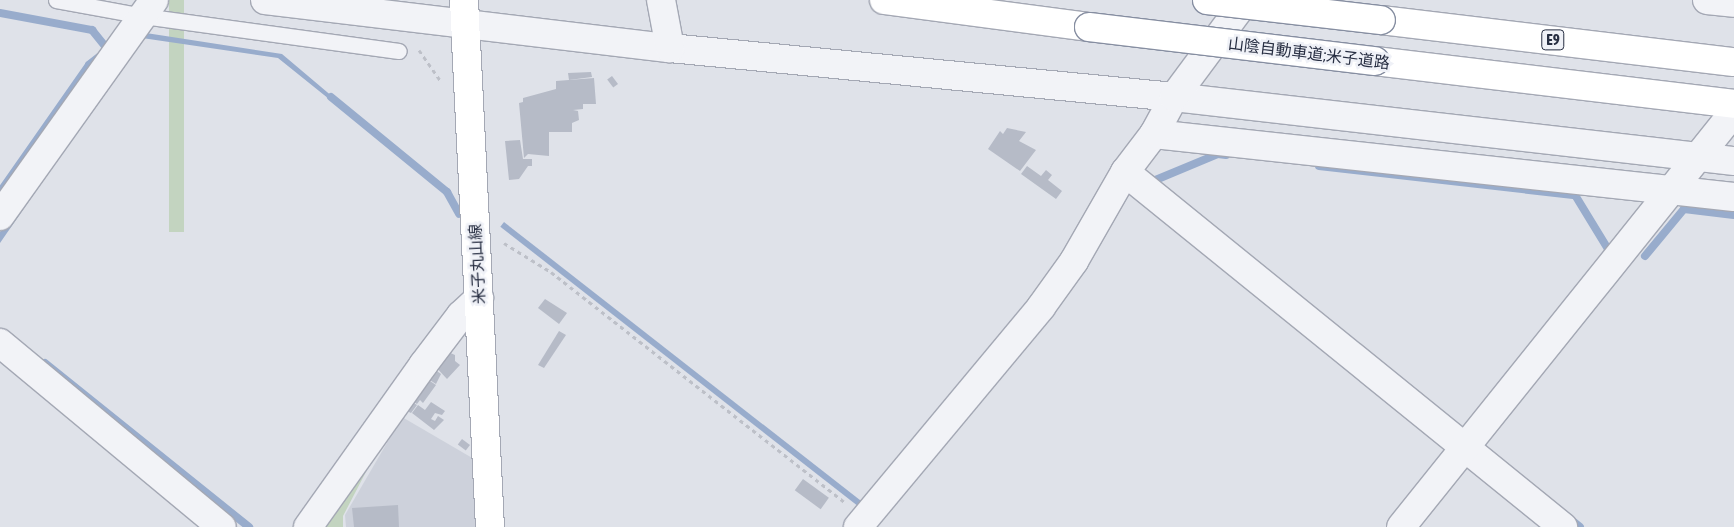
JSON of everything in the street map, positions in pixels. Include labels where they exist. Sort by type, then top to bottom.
[{"type":"main road","name":"山陰自動車道;米子道路","points":[[884,0],[1089,27],[1734,104]]},
{"type":"main road","name":"E9","points":[[1208,0],[1729,61]]},
{"type":"main road","name":"米子丸山線","points":[[465,12],[490,527]]},
{"type":"street","points":[[264,0],[465,12],[670,48],[1174,97],[1734,162]]},
{"type":"street","points":[[661,0],[670,48]]},
{"type":"street","points":[[861,523],[1041,307],[1074,261],[1126,172],[1154,134],[1174,97],[1246,0]]},
{"type":"street","points":[[1707,0],[1734,3]]},
{"type":"street","points":[[0,216],[149,8]]},
{"type":"street","points":[[1401,527],[1734,112]]},
{"type":"street","points":[[1154,134],[1734,197]]},
{"type":"street","points":[[1126,172],[1563,527]]},
{"type":"street","points":[[308,527],[423,365],[461,315],[479,298]]},
{"type":"street","points":[[0,343],[222,527]]},
{"type":"lane","points":[[56,0],[149,8],[399,51]]},
{"type":"path","points":[[476,240],[498,241],[524,253],[861,523]]},
{"type":"shaded area","points":[[402,417],[474,459],[477,527],[346,527],[345,515]]},
{"type":"green space","points":[[169,0],[184,0],[184,232],[169,232]]},
{"type":"green space","points":[[401,417],[368,468],[343,516],[343,527],[314,527]]},
{"type":"water","points":[[143,29],[146,33],[282,54],[340,103],[334,103],[278,58],[142,38],[0,243],[0,232]]},
{"type":"water","points":[[504,222],[866,505],[862,509],[500,227]]},
{"type":"building","points":[[591,72],[592,77],[569,80],[568,73]]},
{"type":"building","points":[[612,76],[618,84],[613,88],[607,80]]},
{"type":"building","points":[[594,78],[596,104],[583,104],[583,109],[573,110],[578,111],[579,120],[572,123],[572,132],[549,132],[549,156],[528,154],[524,158],[519,103],[523,102],[523,98],[556,89],[556,81]]},
{"type":"building","points":[[1007,128],[1026,132],[1019,141],[1036,150],[1020,171],[988,149],[1000,131],[1003,134]]},
{"type":"building","points":[[520,140],[523,159],[532,159],[532,166],[528,166],[519,179],[509,180],[505,141]]},
{"type":"building","points":[[1027,166],[1041,176],[1046,170],[1052,175],[1048,180],[1062,191],[1056,199],[1021,174]]},
{"type":"building","points":[[545,299],[567,313],[559,324],[538,308]]},
{"type":"building","points":[[559,331],[566,335],[544,368],[538,365]]},
{"type":"building","points":[[448,352],[455,355],[455,361],[460,365],[447,379],[434,365]]},
{"type":"building","points":[[434,369],[441,374],[436,384],[425,377]]},
{"type":"building","points":[[424,377],[436,385],[423,403],[420,400],[417,404],[408,398]]},
{"type":"building","points":[[408,399],[417,405],[411,413],[407,411]]},
{"type":"building","points":[[431,402],[445,411],[442,415],[435,413],[431,419],[435,421],[438,416],[444,420],[434,430],[412,413],[418,405],[425,410]]},
{"type":"building","points":[[462,439],[470,445],[466,451],[458,445]]},
{"type":"building","points":[[803,479],[829,498],[821,509],[795,490]]},
{"type":"building","points":[[398,505],[399,527],[354,527],[352,508]]},
{"type":"waterway","points":[[0,13],[92,30],[108,50],[89,65],[0,192]]},
{"type":"waterway","points":[[331,97],[447,192],[459,214]]},
{"type":"waterway","points":[[1157,184],[1153,181],[1218,154],[1226,155]]},
{"type":"waterway","points":[[1319,166],[1575,195],[1608,249]]},
{"type":"waterway","points":[[1645,256],[1684,209],[1734,215]]},
{"type":"waterway","points":[[45,363],[249,527]]},
{"type":"waterway","points":[[1569,518],[1580,527]]}]
